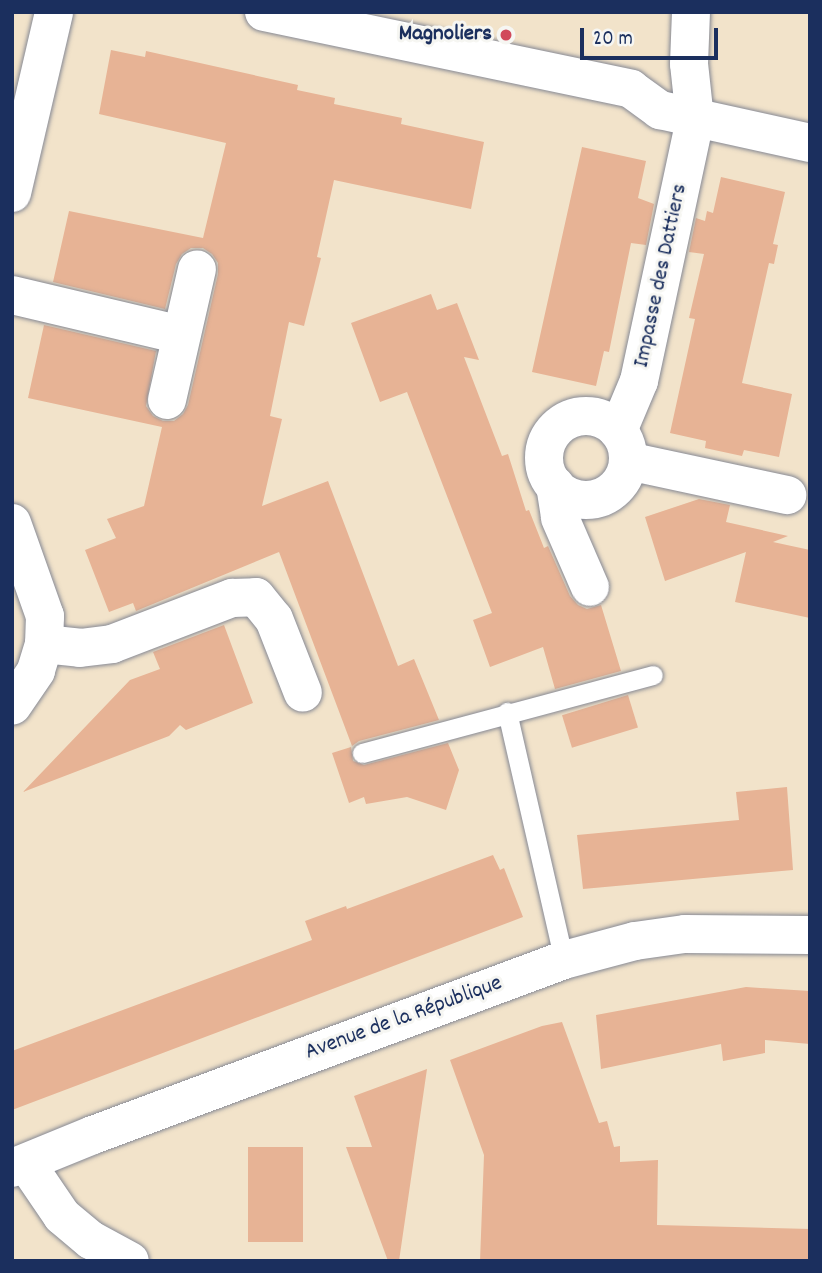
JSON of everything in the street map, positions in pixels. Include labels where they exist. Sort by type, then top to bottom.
[{"type":"street","points":[[12,192],[54,12]]},
{"type":"street","points":[[264,12],[631,89],[660,110],[810,143]]},
{"type":"street","name":"Impasse des Dattiers","points":[[623,446],[695,119],[689,64],[691,12]]},
{"type":"street","points":[[167,400],[197,269]]},
{"type":"street","points":[[12,295],[181,335]]},
{"type":"street","points":[[590,587],[560,518],[555,485],[545,460],[548,443],[559,426],[573,419],[587,416],[600,418],[623,446],[787,495]]},
{"type":"street","points":[[555,485],[578,499],[602,497],[620,484],[623,446]]},
{"type":"street","points":[[12,523],[45,616],[44,644],[36,671],[12,706]]},
{"type":"street","points":[[44,644],[79,648],[112,644],[232,598],[256,597],[274,619],[303,694]]},
{"type":"street","name":"Avenue de la République","points":[[19,1166],[93,1135],[564,960],[635,941],[685,934],[810,935]]},
{"type":"street","points":[[19,1166],[62,1216],[91,1240],[130,1261]]},
{"type":"lane","points":[[362,753],[507,712],[653,676]]},
{"type":"lane","points":[[507,712],[564,960]]},
{"type":"building","points":[[111,50],[145,57],[146,51],[298,85],[297,90],[335,98],[334,104],[402,118],[401,124],[484,142],[471,209],[334,180],[317,257],[321,258],[304,326],[289,322],[270,416],[282,419],[262,506],[328,481],[398,666],[414,659],[439,720],[359,741],[352,746],[279,552],[136,611],[133,603],[109,612],[85,550],[116,538],[107,519],[144,506],[162,427],[28,398],[44,325],[156,351],[146,406],[153,416],[163,421],[174,421],[183,414],[188,405],[218,274],[218,263],[212,254],[203,248],[191,248],[182,254],[176,264],[165,309],[53,282],[69,211],[203,238],[226,143],[99,114]]},
{"type":"building","points":[[582,147],[646,161],[638,198],[654,204],[646,245],[631,243],[609,352],[604,351],[596,386],[532,372]]},
{"type":"building","points":[[721,177],[785,192],[773,244],[778,245],[774,264],[769,263],[742,383],[792,394],[779,457],[744,450],[742,456],[705,448],[706,441],[670,433],[695,319],[689,318],[704,254],[689,252],[696,218],[705,221],[707,211],[713,213]]},
{"type":"building","points":[[431,294],[437,310],[457,303],[479,360],[464,357],[502,456],[508,454],[526,511],[529,510],[544,548],[548,546],[570,596],[578,605],[587,609],[601,605],[621,671],[555,689],[543,647],[490,667],[473,620],[492,613],[407,392],[380,402],[351,323]]},
{"type":"building","points":[[699,499],[730,505],[726,522],[788,536],[773,542],[810,550],[810,618],[735,602],[746,552],[665,581],[645,517]]},
{"type":"building","points":[[224,625],[253,703],[186,730],[180,725],[169,736],[23,792],[130,680],[160,669],[153,652]]},
{"type":"building","points":[[628,695],[638,728],[572,748],[562,715]]},
{"type":"building","points":[[448,743],[459,770],[446,810],[407,797],[366,804],[364,797],[349,803],[332,753],[351,747],[353,761],[364,765]]},
{"type":"building","points":[[787,787],[793,870],[583,889],[577,835],[739,820],[736,792]]},
{"type":"building","points":[[493,855],[500,870],[504,868],[523,917],[12,1110],[12,1051],[312,940],[305,921],[346,906],[347,909]]},
{"type":"building","points":[[746,987],[810,991],[810,1044],[765,1040],[765,1053],[723,1061],[721,1044],[601,1069],[596,1015]]},
{"type":"building","points":[[562,1022],[599,1123],[607,1121],[614,1147],[620,1146],[620,1162],[658,1160],[657,1225],[810,1229],[810,1261],[480,1261],[484,1155],[450,1060],[542,1026]]},
{"type":"building","points":[[427,1069],[399,1261],[388,1261],[346,1147],[372,1147],[354,1096]]},
{"type":"building","points":[[248,1147],[303,1147],[303,1242],[248,1242]]},
{"type":"place","name":"Magnoliers","points":[[506,35]]}]
